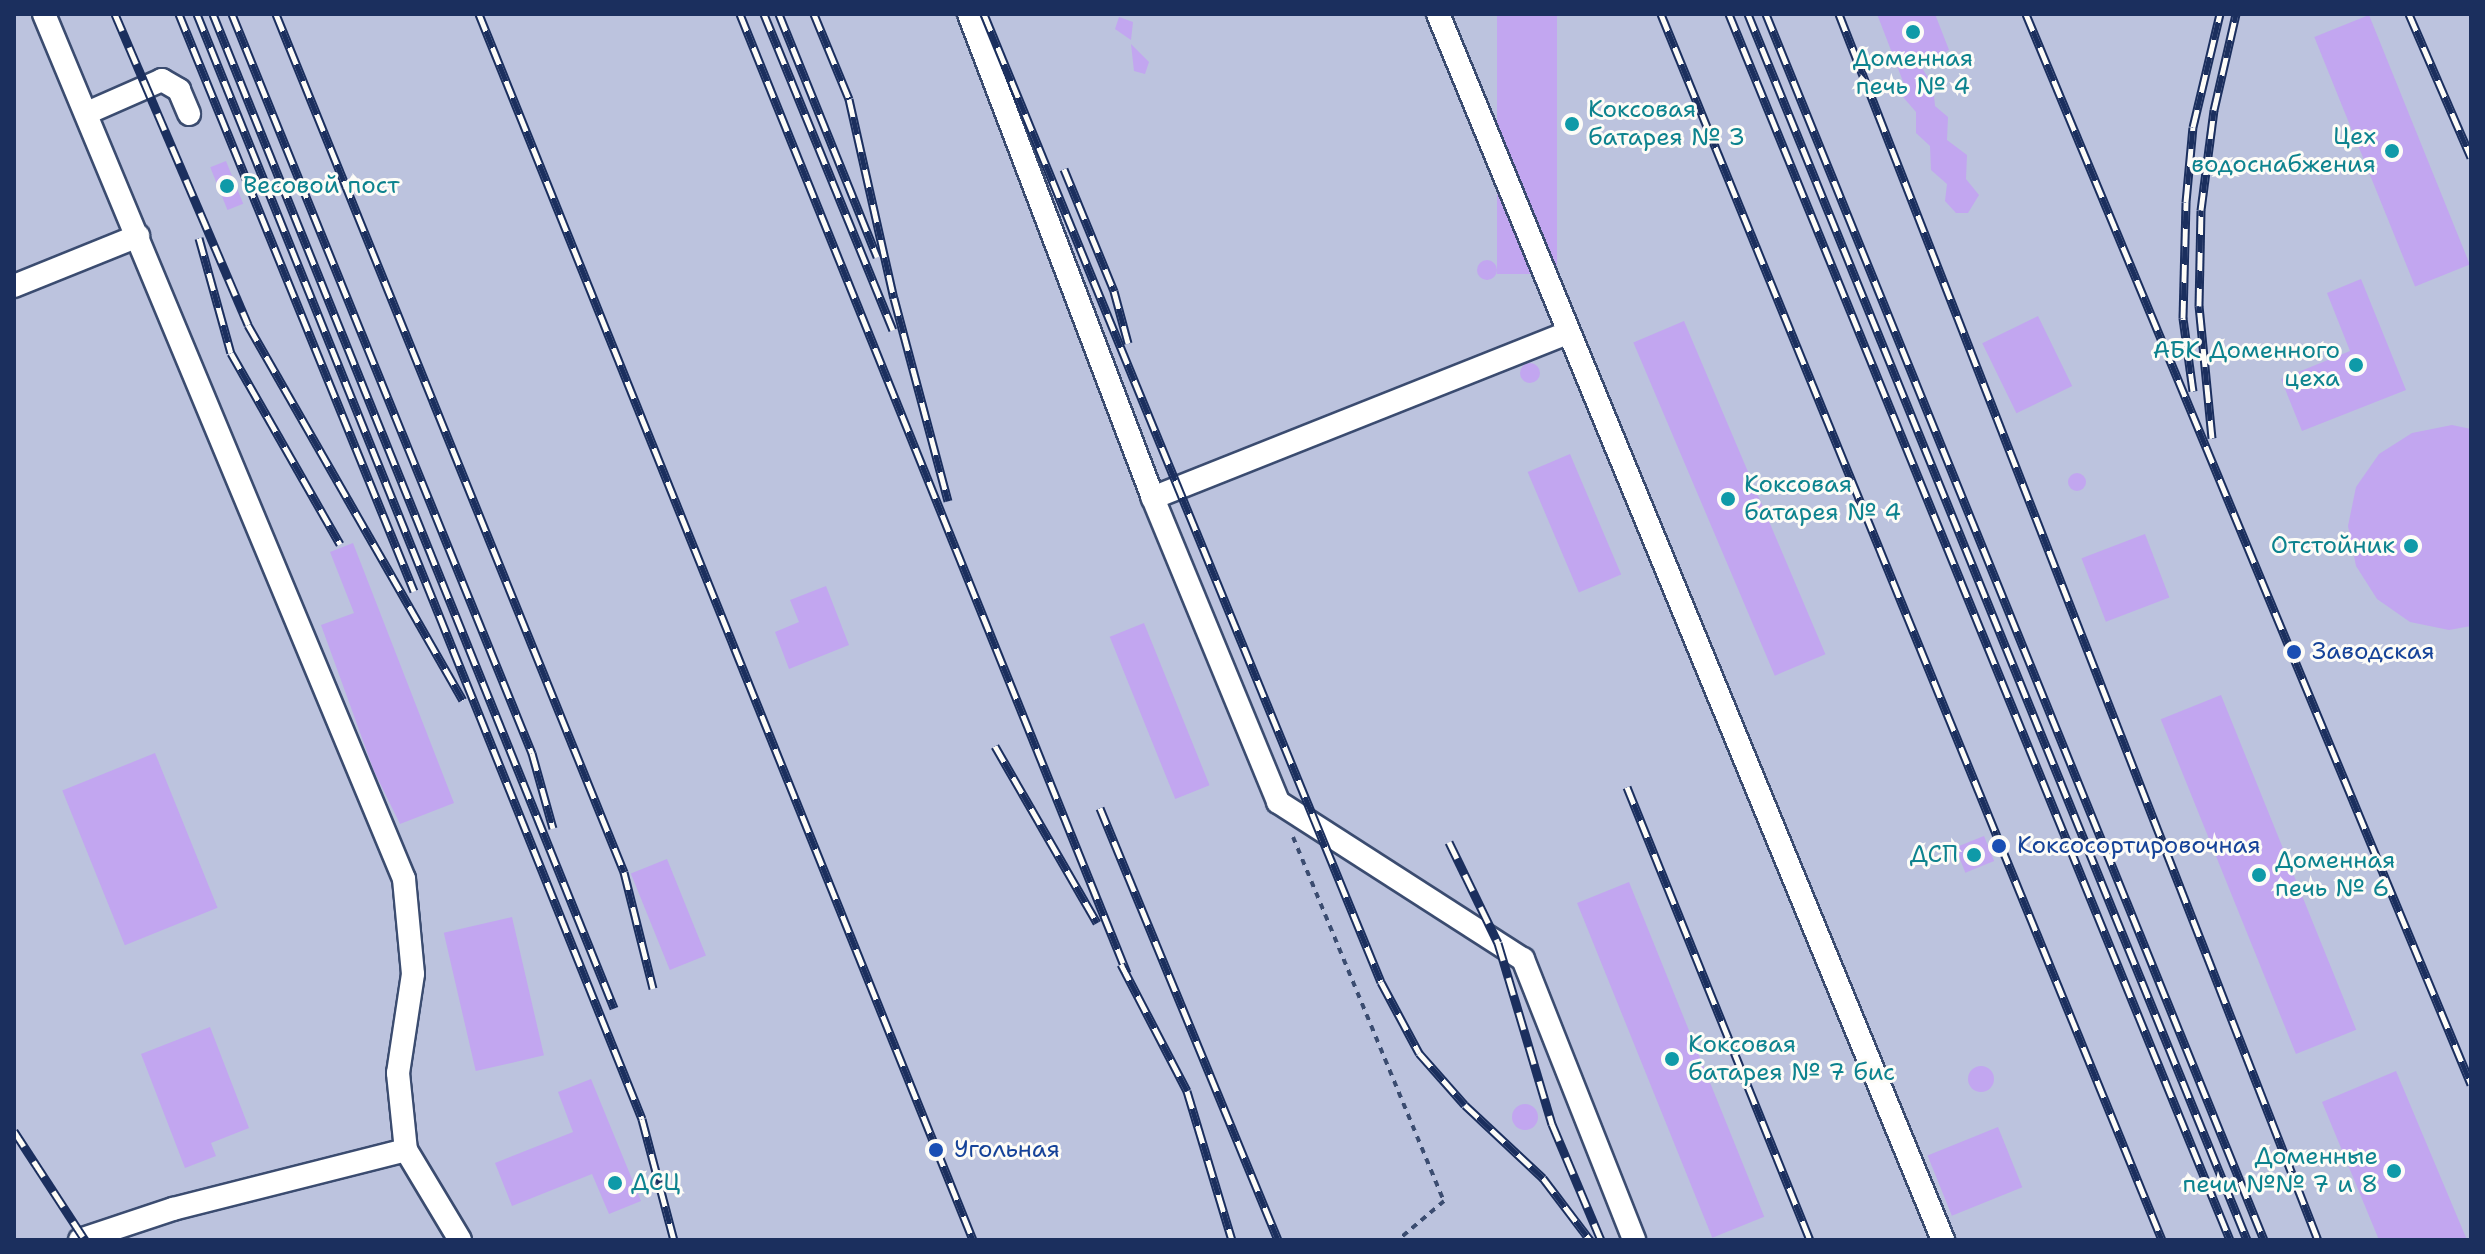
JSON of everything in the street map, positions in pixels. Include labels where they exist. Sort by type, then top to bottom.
[{"type":"lane","points":[[44,14],[404,879],[413,974],[398,1073],[406,1150],[460,1240]]},
{"type":"lane","points":[[969,14],[1153,498],[1278,802],[1523,959],[1634,1240]]},
{"type":"lane","points":[[1438,14],[1943,1240]]},
{"type":"lane","points":[[87,113],[162,80],[179,90],[189,114]]},
{"type":"lane","points":[[14,286],[138,236]]},
{"type":"lane","points":[[1153,498],[1567,333]]},
{"type":"lane","points":[[80,1240],[173,1209],[406,1150]]},
{"type":"path","points":[[1278,802],[1444,1201],[1398,1240]]},
{"type":"shaded area","points":[[14,14],[2471,14],[2471,1240],[14,1240]]},
{"type":"building","points":[[1497,14],[1557,14],[1557,274],[1497,274]]},
{"type":"building","points":[[1877,14],[1935,14],[1949,50],[1920,65],[1933,85],[1935,106],[1948,117],[1947,140],[1967,155],[1966,179],[1979,195],[1968,213],[1956,213],[1945,201],[1947,184],[1931,170],[1930,146],[1916,133],[1916,112],[1903,97],[1904,84]]},
{"type":"building","name":"Цех водоснабжения","points":[[2369,15],[2470,264],[2415,287],[2314,37]]},
{"type":"building","points":[[1119,17],[1133,22],[1131,40],[1115,29]]},
{"type":"building","points":[[1131,44],[1149,62],[1145,74],[1134,71]]},
{"type":"building","name":"Весовой пост","points":[[226,161],[243,204],[227,210],[210,167]]},
{"type":"building","points":[[1487,260],[1494,263],[1497,270],[1494,277],[1487,280],[1480,277],[1477,270],[1480,263]]},
{"type":"building","name":"АБК Доменного цеха","points":[[2361,279],[2406,390],[2302,431],[2281,379],[2350,351],[2327,293]]},
{"type":"building","points":[[2038,316],[2072,386],[2016,413],[1982,343]]},
{"type":"building","name":"Коксовая батарея № 4","points":[[1684,321],[1825,654],[1775,676],[1633,342]]},
{"type":"building","points":[[1530,363],[1537,366],[1540,373],[1537,380],[1530,383],[1523,380],[1520,373],[1523,366]]},
{"type":"building","name":"Отстойник","points":[[2452,425],[2471,429],[2471,626],[2449,630],[2410,622],[2377,599],[2356,566],[2348,526],[2356,487],[2379,454],[2412,433]]},
{"type":"building","points":[[1570,454],[1621,575],[1579,593],[1528,472]]},
{"type":"building","points":[[2077,473],[2086,482],[2077,491],[2068,482]]},
{"type":"building","points":[[2145,534],[2169,597],[2106,622],[2082,558]]},
{"type":"building","points":[[353,543],[454,803],[400,824],[374,771],[321,625],[354,613],[330,552]]},
{"type":"building","points":[[826,586],[849,645],[789,669],[775,632],[799,622],[790,600]]},
{"type":"building","points":[[1144,623],[1210,785],[1175,799],[1110,637]]},
{"type":"building","name":"Доменная печь № 6","points":[[2221,695],[2356,1030],[2296,1054],[2161,719]]},
{"type":"building","points":[[155,753],[218,908],[125,945],[62,790]]},
{"type":"building","name":"ДСП","points":[[1984,836],[1994,861],[1965,873],[1955,848]]},
{"type":"building","points":[[667,859],[706,955],[670,970],[631,874]]},
{"type":"building","name":"Коксовая батарея № 7 бис","points":[[1629,882],[1764,1217],[1712,1238],[1577,903]]},
{"type":"building","points":[[512,917],[544,1055],[476,1071],[444,933]]},
{"type":"building","points":[[210,1027],[249,1128],[211,1143],[216,1156],[185,1168],[141,1054]]},
{"type":"building","points":[[1981,1066],[1990,1070],[1994,1079],[1990,1088],[1981,1092],[1972,1088],[1968,1079],[1972,1070]]},
{"type":"building","name":"Доменные печи №№ 7 и 8","points":[[2396,1071],[2467,1240],[2379,1240],[2322,1102]]},
{"type":"building","points":[[591,1079],[641,1201],[609,1214],[592,1174],[512,1206],[495,1163],[573,1132],[558,1092]]},
{"type":"building","points":[[1525,1104],[1534,1108],[1538,1117],[1534,1126],[1525,1130],[1516,1126],[1512,1117],[1516,1108]]},
{"type":"building","points":[[1998,1127],[2022,1187],[1952,1216],[1928,1155]]},
{"type":"railway","points":[[115,14],[248,325],[463,700]]},
{"type":"railway","points":[[179,14],[414,591]]},
{"type":"railway","points":[[197,14],[642,1119],[674,1240]]},
{"type":"railway","points":[[213,14],[614,1008]]},
{"type":"railway","points":[[232,14],[532,753],[553,828]]},
{"type":"railway","points":[[276,14],[624,872],[653,988]]},
{"type":"railway","points":[[479,14],[973,1240]]},
{"type":"railway","points":[[740,14],[1127,973]]},
{"type":"railway","points":[[764,14],[893,330]]},
{"type":"railway","points":[[779,14],[877,257]]},
{"type":"railway","points":[[814,14],[849,99],[894,298],[948,501]]},
{"type":"railway","points":[[984,14],[1381,982],[1419,1053],[1465,1105],[1543,1178],[1590,1240]]},
{"type":"railway","points":[[1661,14],[2162,1240]]},
{"type":"railway","points":[[1729,14],[2230,1240]]},
{"type":"railway","points":[[1748,14],[2247,1240]]},
{"type":"railway","points":[[1766,14],[2264,1240]]},
{"type":"railway","points":[[1839,14],[2318,1240]]},
{"type":"railway","points":[[2026,14],[2471,1084]]},
{"type":"railway","points":[[2193,391],[2183,318],[2186,202],[2193,127],[2220,14]]},
{"type":"railway","points":[[2212,438],[2199,306],[2201,210],[2214,110],[2236,14]]},
{"type":"railway","points":[[2409,14],[2471,157]]},
{"type":"railway","points":[[1064,169],[1114,291],[1128,343]]},
{"type":"railway","points":[[199,238],[231,353],[340,544]]},
{"type":"railway","points":[[995,746],[1097,923]]},
{"type":"railway","points":[[1627,787],[1810,1240]]},
{"type":"railway","points":[[1100,808],[1278,1240]]},
{"type":"railway","points":[[1449,842],[1498,943],[1552,1124],[1601,1240]]},
{"type":"railway","points":[[1121,964],[1187,1091],[1232,1240]]},
{"type":"railway","points":[[14,1131],[85,1240]]},
{"type":"place","name":"Доменная печь № 4","points":[[1913,32]]},
{"type":"place","name":"Коксовая батарея № 3","points":[[1572,124]]},
{"type":"place","name":"Цех водоснабжения","points":[[2392,151]]},
{"type":"place","name":"Весовой пост","points":[[227,186]]},
{"type":"place","name":"АБК Доменного цеха","points":[[2356,365]]},
{"type":"place","name":"Коксовая батарея № 4","points":[[1728,499]]},
{"type":"place","name":"Отстойник","points":[[2411,546]]},
{"type":"place","name":"Заводская","points":[[2294,652]]},
{"type":"place","name":"Коксосортировочная","points":[[1999,846]]},
{"type":"place","name":"ДСП","points":[[1974,855]]},
{"type":"place","name":"Доменная печь № 6","points":[[2259,875]]},
{"type":"place","name":"Коксовая батарея № 7 бис","points":[[1672,1059]]},
{"type":"place","name":"Угольная","points":[[936,1150]]},
{"type":"place","name":"Доменные печи №№ 7 и 8","points":[[2394,1171]]},
{"type":"place","name":"ДСЦ","points":[[615,1183]]}]
